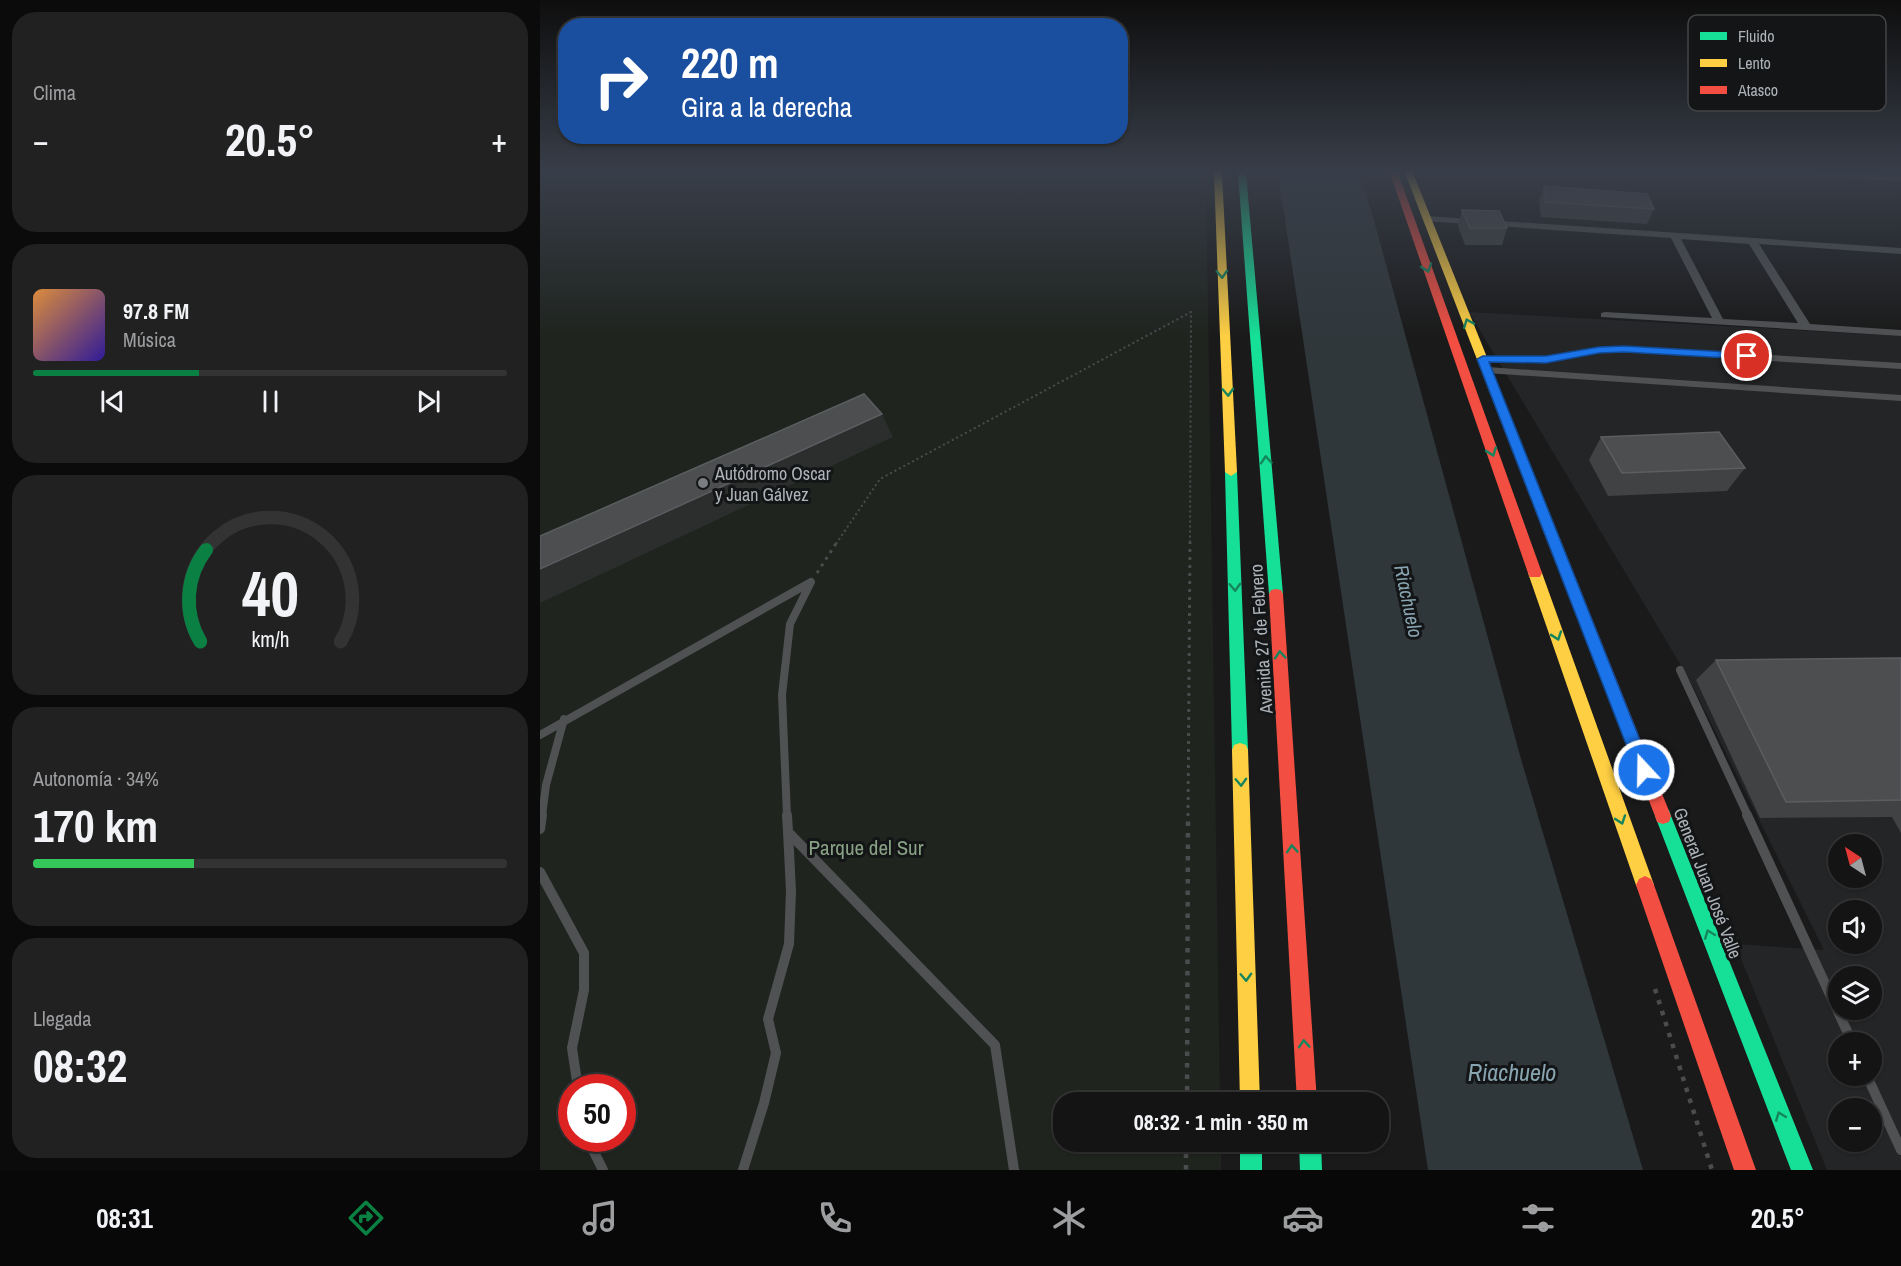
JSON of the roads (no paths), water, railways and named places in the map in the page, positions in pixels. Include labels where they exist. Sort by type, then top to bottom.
[{"type":"main road","name":"Avenida 27 de Febrero","points":[[1220,228],[1232,483],[1250,1092]]},
{"type":"main road","name":"Avenida 27 de Febrero","points":[[1246,228],[1275,575],[1306,1092]]},
{"type":"main road","points":[[1413,228],[1745,1170]]},
{"type":"main road","name":"General Juan José Valle","points":[[1430,228],[1802,1170]]},
{"type":"main road","points":[[1251,1152],[1251,1170]]},
{"type":"main road","points":[[1310,1152],[1311,1170]]},
{"type":"street","points":[[1552,228],[1901,251]]},
{"type":"street","points":[[1675,236],[1719,322]]},
{"type":"street","points":[[1752,240],[1806,327]]},
{"type":"street","points":[[1605,315],[1901,333]]},
{"type":"lane","points":[[1485,364],[1624,349],[1901,366]]},
{"type":"lane","points":[[1485,364],[1901,398]]},
{"type":"lane","points":[[540,735],[564,719],[811,582],[790,624],[782,695],[791,891],[789,944],[768,1019],[776,1053],[764,1103],[743,1170]]},
{"type":"lane","points":[[1680,670],[1847,1032]]},
{"type":"lane","points":[[540,829],[546,785],[564,719]]},
{"type":"lane","points":[[788,832],[995,1045],[1014,1170]]},
{"type":"lane","points":[[540,872],[584,953],[584,990],[572,1048],[577,1074]]},
{"type":"lane","points":[[1872,1086],[1901,1150]]},
{"type":"lane","points":[[593,1152],[603,1170]]},
{"type":"water","name":"Riachuelo","points":[[1286,228],[1376,228],[1521,759],[1643,1170],[1428,1170]]},
{"type":"place","name":"Autódromo Oscar y Juan Gálvez","points":[[703,483]]},
{"type":"park label","name":"Parque del Sur","points":[[866,847]]}]
